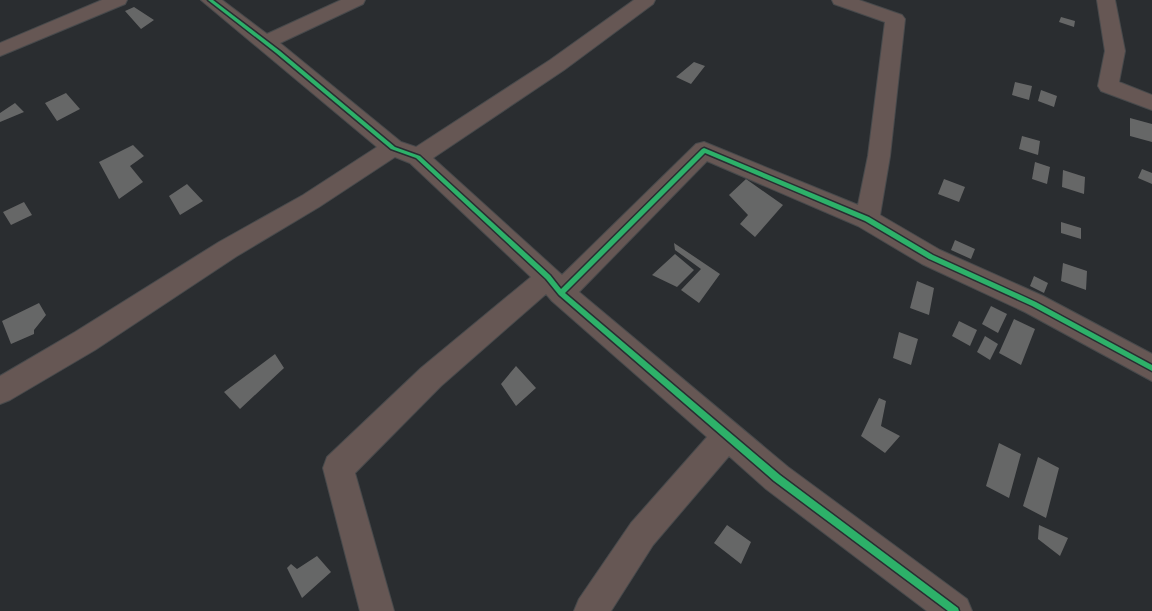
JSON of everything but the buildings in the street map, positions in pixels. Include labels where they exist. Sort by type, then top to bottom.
[{"type":"street","points":[[0,50],[118,0]]},
{"type":"street","points":[[210,0],[266,42],[393,148],[418,157],[554,285],[727,436],[777,478],[955,611]]},
{"type":"street","points":[[266,42],[356,0]]},
{"type":"street","points":[[418,157],[557,65],[646,0]]},
{"type":"street","points":[[841,0],[895,19],[879,156],[867,219]]},
{"type":"street","points":[[1106,0],[1115,50],[1108,86],[1152,103]]},
{"type":"street","points":[[0,391],[86,341],[228,249],[311,201],[393,148]]},
{"type":"street","points":[[377,611],[338,468],[431,377],[554,285],[704,150],[867,219],[931,257],[1034,304],[1152,368]]},
{"type":"street","points":[[591,611],[642,534],[727,436]]},
{"type":"cycle path","points":[[210,0],[278,52],[393,148],[418,157],[548,277],[561,293],[777,478],[955,611]]},
{"type":"cycle path","points":[[561,293],[704,150],[867,219],[931,257],[1034,304],[1152,368]]}]
